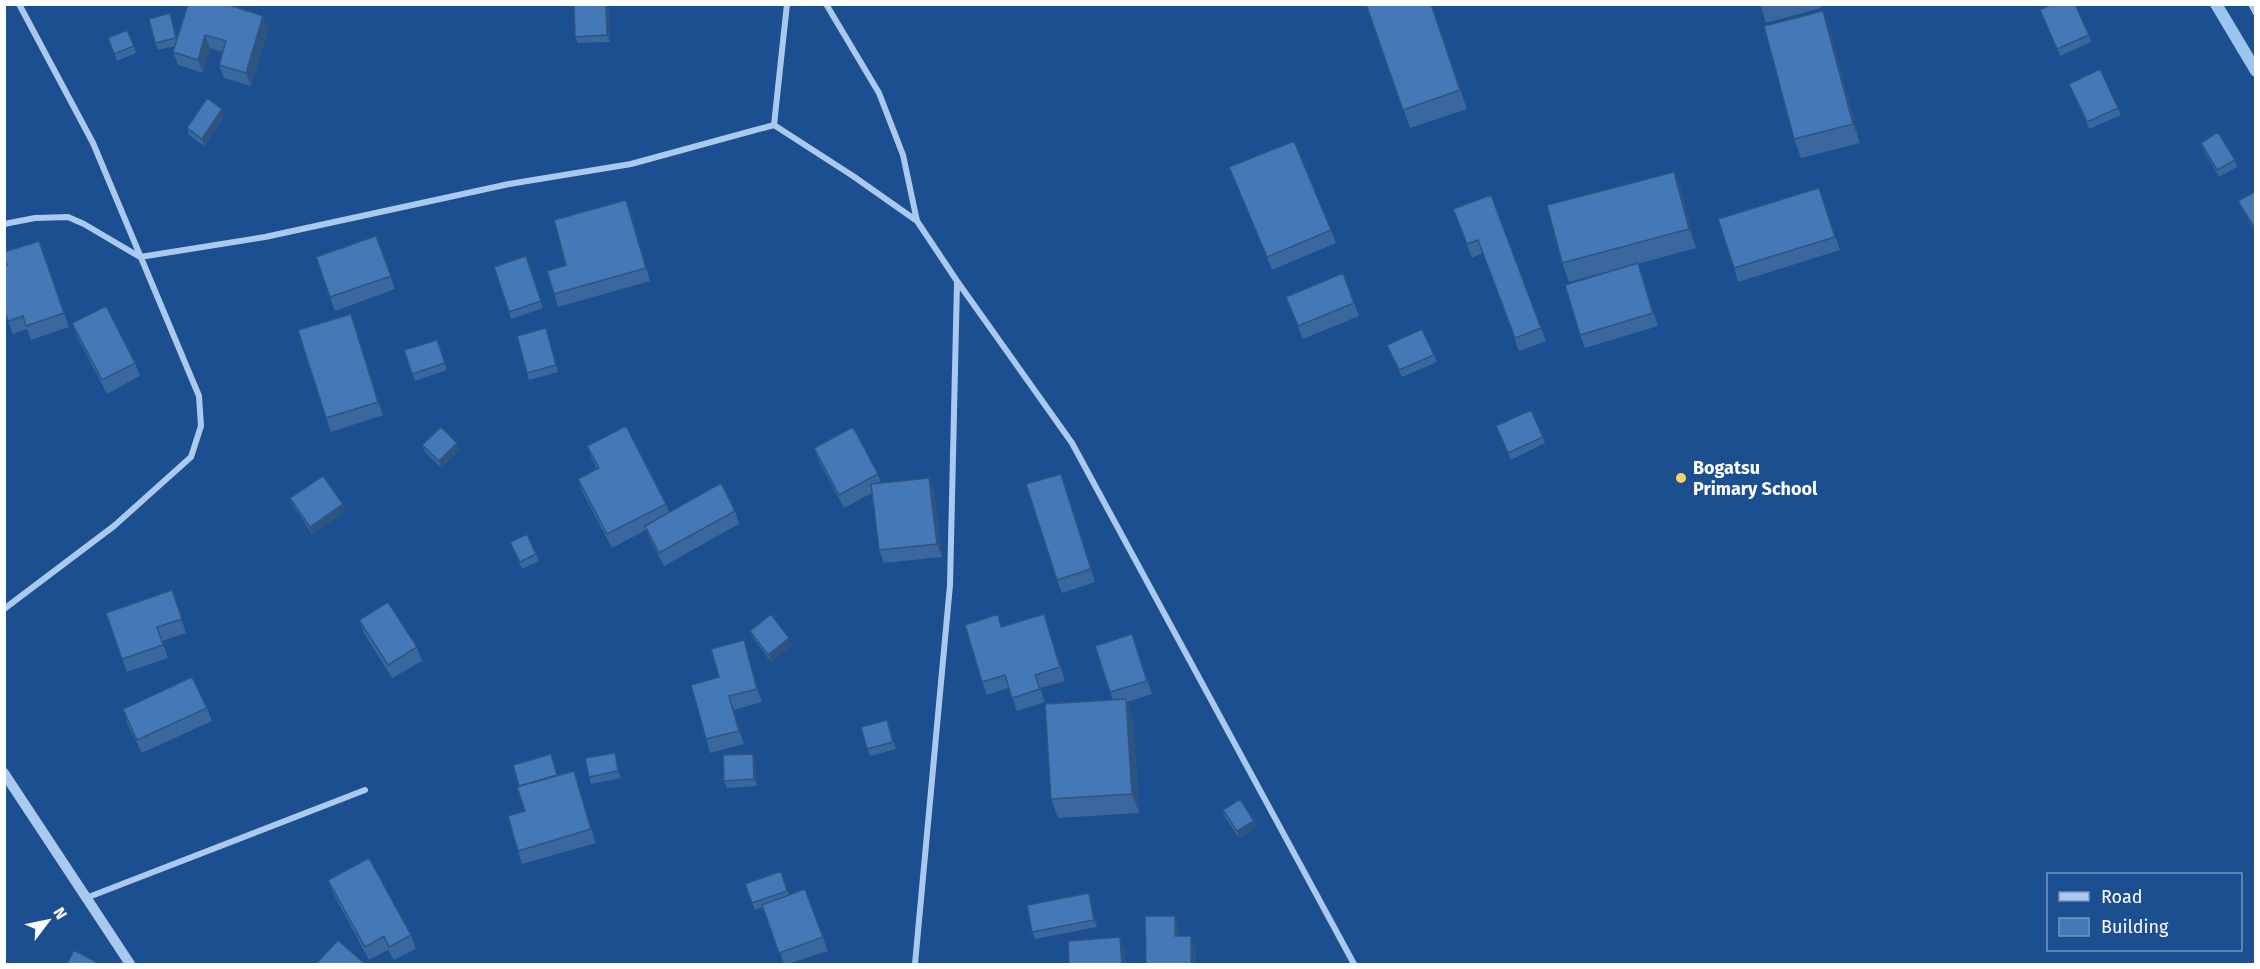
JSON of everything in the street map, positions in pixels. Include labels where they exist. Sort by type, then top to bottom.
[{"type":"street","points":[[4,609],[114,526],[191,457],[201,426],[199,396],[93,143],[19,4]]},
{"type":"street","points":[[774,125],[787,4]]},
{"type":"street","points":[[826,4],[879,93],[903,155],[917,221]]},
{"type":"street","points":[[2251,4],[2256,13]]},
{"type":"street","points":[[4,224],[35,218],[69,217],[140,257],[265,237],[509,184],[631,164],[774,125],[917,221],[1072,443],[1354,964]]},
{"type":"street","points":[[915,964],[950,585],[957,281]]},
{"type":"street","points":[[4,773],[129,964]]},
{"type":"street","points":[[86,898],[365,790]]},
{"type":"building","points":[[188,4],[226,4],[263,16],[246,73],[219,65],[226,41],[205,35],[198,60],[173,52]]},
{"type":"building","points":[[574,4],[606,4],[607,35],[575,37]]},
{"type":"building","points":[[1366,4],[1431,4],[1460,90],[1403,110]]},
{"type":"building","points":[[2052,4],[2075,4],[2089,35],[2057,49],[2040,10]]},
{"type":"building","points":[[1823,11],[1853,124],[1794,139],[1764,26]]},
{"type":"building","points":[[170,13],[176,38],[155,43],[149,19]]},
{"type":"building","points":[[127,30],[134,46],[114,54],[108,38]]},
{"type":"building","points":[[2100,69],[2118,108],[2087,122],[2069,84]]},
{"type":"building","points":[[207,98],[222,109],[202,139],[187,128]]},
{"type":"building","points":[[2218,132],[2235,160],[2217,170],[2201,143]]},
{"type":"building","points":[[1294,141],[1331,230],[1267,257],[1229,167]]},
{"type":"building","points":[[1674,172],[1689,229],[1562,263],[1547,205]]},
{"type":"building","points":[[1819,188],[1835,237],[1734,268],[1718,219]]},
{"type":"building","points":[[2256,191],[2256,230],[2238,201]]},
{"type":"building","points":[[1491,195],[1541,328],[1515,338],[1478,240],[1467,244],[1453,209]]},
{"type":"building","points":[[626,200],[646,268],[554,294],[547,271],[566,265],[554,220]]},
{"type":"building","points":[[376,236],[391,276],[330,297],[316,257]]},
{"type":"building","points":[[39,241],[64,313],[26,326],[23,316],[8,321],[4,310],[4,266],[7,265],[4,252]]},
{"type":"building","points":[[526,256],[541,301],[509,312],[494,267]]},
{"type":"building","points":[[1638,263],[1653,313],[1580,335],[1565,285]]},
{"type":"building","points":[[1343,273],[1354,303],[1298,326],[1286,297]]},
{"type":"building","points":[[106,306],[135,363],[102,380],[72,323]]},
{"type":"building","points":[[351,314],[378,402],[326,418],[298,330]]},
{"type":"building","points":[[546,328],[556,365],[527,373],[517,336]]},
{"type":"building","points":[[1422,329],[1434,355],[1399,370],[1387,345]]},
{"type":"building","points":[[437,340],[445,363],[412,374],[404,350]]},
{"type":"building","points":[[1531,410],[1543,437],[1508,453],[1496,426]]},
{"type":"building","points":[[626,426],[666,504],[607,534],[578,479],[599,468],[587,446]]},
{"type":"building","points":[[441,427],[457,443],[439,461],[422,445]]},
{"type":"building","points":[[853,427],[878,474],[839,495],[814,448]]},
{"type":"building","points":[[1061,474],[1091,569],[1057,580],[1026,484]]},
{"type":"building","points":[[323,476],[343,504],[310,527],[290,498]]},
{"type":"building","points":[[929,478],[937,544],[879,550],[871,484]]},
{"type":"building","points":[[721,483],[735,511],[659,553],[645,526]]},
{"type":"building","points":[[527,534],[536,554],[520,562],[510,542]]},
{"type":"building","points":[[172,590],[182,619],[157,627],[163,645],[122,659],[106,613]]},
{"type":"building","points":[[388,602],[417,647],[388,665],[359,620]]},
{"type":"building","points":[[771,614],[789,638],[768,655],[750,631]]},
{"type":"building","points":[[998,614],[1001,627],[1044,614],[1060,667],[1035,675],[1040,689],[1012,698],[1005,675],[982,682],[965,625]]},
{"type":"building","points":[[1132,634],[1147,681],[1110,692],[1095,646]]},
{"type":"building","points":[[744,640],[757,689],[729,696],[739,731],[706,739],[691,685],[719,677],[711,649]]},
{"type":"building","points":[[192,677],[207,708],[137,740],[123,709]]},
{"type":"building","points":[[1126,699],[1132,794],[1051,799],[1045,704]]},
{"type":"building","points":[[887,720],[893,742],[867,749],[861,727]]},
{"type":"building","points":[[615,753],[618,771],[589,777],[585,758]]},
{"type":"building","points":[[551,754],[557,775],[519,786],[513,765]]},
{"type":"building","points":[[753,754],[754,779],[724,781],[723,755]]},
{"type":"building","points":[[574,771],[591,829],[518,851],[508,816],[525,811],[517,787]]},
{"type":"building","points":[[1240,799],[1254,821],[1237,831],[1223,810]]},
{"type":"building","points":[[369,858],[411,935],[389,947],[384,936],[365,947],[328,880]]},
{"type":"building","points":[[781,871],[787,891],[752,903],[745,884]]},
{"type":"building","points":[[805,889],[823,937],[779,953],[762,905]]},
{"type":"building","points":[[1089,893],[1094,920],[1032,932],[1027,905]]},
{"type":"building","points":[[1145,916],[1175,916],[1175,936],[1191,936],[1191,964],[1146,964]]},
{"type":"building","points":[[1120,937],[1122,964],[1069,964],[1068,941]]},
{"type":"building","points":[[338,940],[365,964],[316,964]]},
{"type":"building","points":[[74,950],[96,962],[94,964],[67,964]]},
{"type":"waterway","points":[[2216,4],[2256,71]]},
{"type":"place","name":"Bogatsu Primary School","points":[[1681,478]]}]
